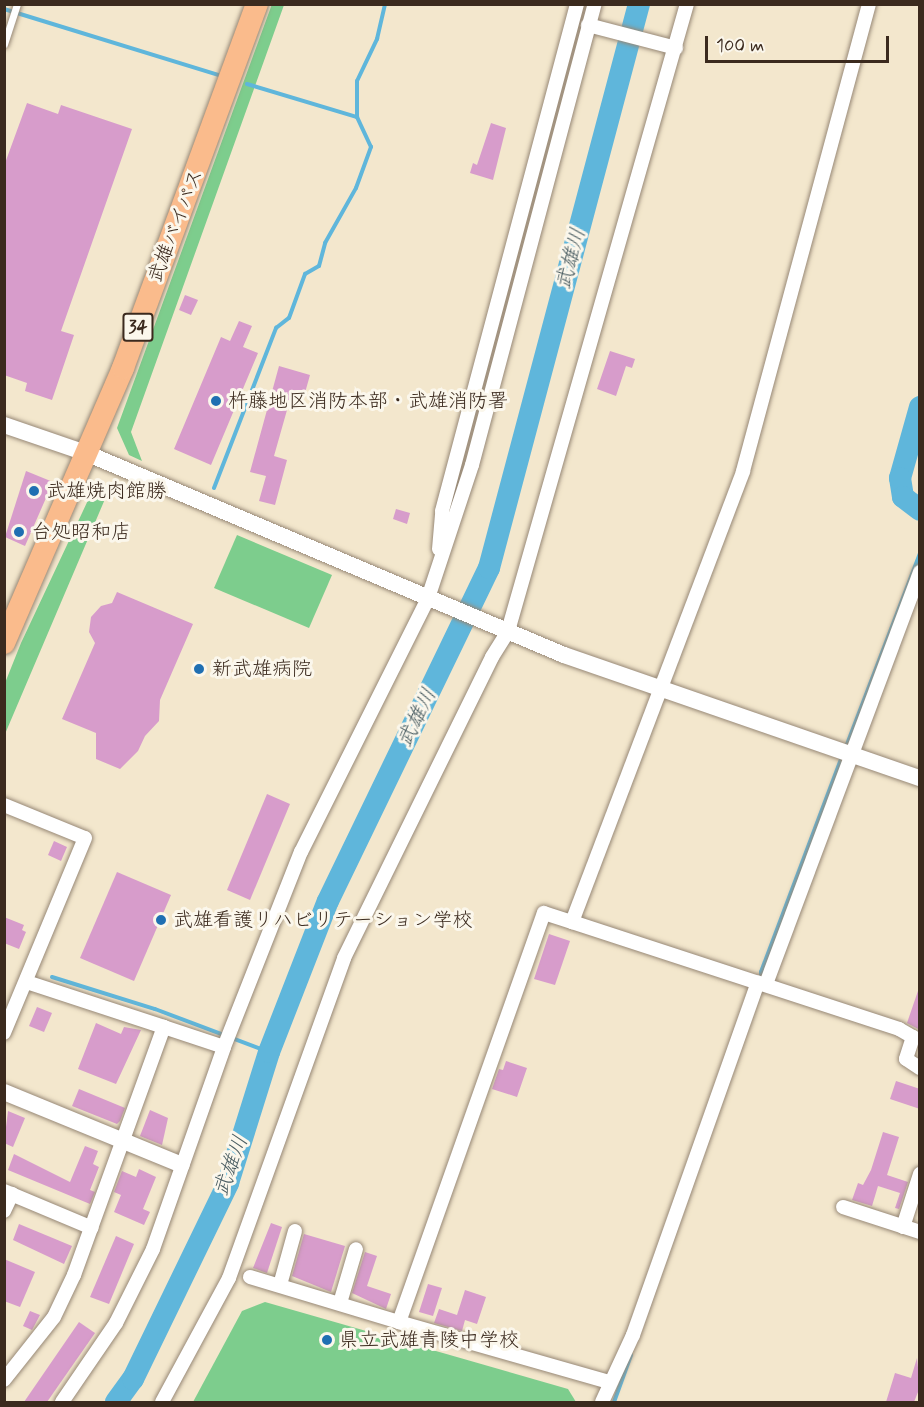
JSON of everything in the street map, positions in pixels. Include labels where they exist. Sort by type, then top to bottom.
[{"type":"highway","name":"武雄バイパス","points":[[4,644],[126,358],[257,4]]},
{"type":"street","points":[[437,569],[442,511],[577,4]]},
{"type":"street","points":[[62,1402],[122,1312],[153,1249],[224,1047],[301,852],[429,598],[472,465],[595,4]]},
{"type":"street","points":[[162,1402],[229,1278],[344,958],[492,657],[507,631],[687,4]]},
{"type":"street","points":[[572,922],[743,471],[869,4]]},
{"type":"street","points":[[588,25],[676,48]]},
{"type":"street","points":[[4,425],[86,453],[507,631],[659,690],[920,778]]},
{"type":"street","points":[[602,1402],[609,1382],[633,1335],[762,983],[852,755],[920,572]]},
{"type":"street","points":[[4,805],[85,837],[4,1033]]},
{"type":"street","points":[[399,1322],[544,913],[899,1029],[913,1037],[906,1059],[920,1068]]},
{"type":"street","points":[[26,982],[224,1047]]},
{"type":"street","points":[[4,1380],[54,1317],[92,1228],[164,1027]]},
{"type":"street","points":[[4,1092],[182,1165]]},
{"type":"street","points":[[903,1227],[920,1174]]},
{"type":"street","points":[[4,1211],[8,1192],[92,1228]]},
{"type":"street","points":[[843,1207],[920,1232]]},
{"type":"street","points":[[280,1285],[295,1231]]},
{"type":"street","points":[[340,1303],[356,1249]]},
{"type":"street","points":[[250,1277],[609,1382]]},
{"type":"lane","points":[[4,44],[16,6]]},
{"type":"green space","points":[[272,4],[284,5],[131,432],[142,461],[129,455],[117,428]]},
{"type":"green space","points":[[117,485],[130,490],[105,499],[5,734],[5,683],[21,643],[90,496]]},
{"type":"green space","points":[[237,535],[332,575],[309,628],[214,588]]},
{"type":"green space","name":"県立武雄青陵中学校","points":[[265,1302],[568,1389],[576,1402],[193,1402],[242,1311]]},
{"type":"building","points":[[27,103],[58,114],[61,105],[132,129],[61,331],[74,335],[52,400],[25,391],[27,383],[4,375],[4,166]]},
{"type":"building","points":[[491,123],[506,128],[493,180],[470,173],[473,163],[477,165]]},
{"type":"building","points":[[185,295],[198,300],[191,315],[179,310]]},
{"type":"building","name":"杵藤地区消防本部・武雄消防署","points":[[239,321],[252,326],[243,347],[258,353],[211,465],[174,449],[221,337],[230,341]]},
{"type":"building","points":[[610,351],[635,359],[632,368],[626,366],[616,396],[597,389]]},
{"type":"building","points":[[279,366],[310,375],[301,407],[289,403],[274,456],[287,460],[275,505],[259,501],[266,476],[250,472]]},
{"type":"building","points":[[26,471],[53,482],[25,546],[5,537]]},
{"type":"building","points":[[396,509],[410,513],[407,524],[393,519]]},
{"type":"building","points":[[117,592],[193,624],[160,700],[159,721],[145,736],[138,751],[120,769],[96,759],[96,733],[62,719],[95,643],[89,632],[91,617],[101,606],[112,603]]},
{"type":"building","points":[[267,794],[290,804],[250,900],[227,890]]},
{"type":"building","points":[[54,841],[67,847],[61,861],[48,855]]},
{"type":"building","points":[[117,872],[171,895],[134,981],[80,958]]},
{"type":"building","points":[[4,917],[24,925],[22,930],[26,932],[19,949],[4,943]]},
{"type":"building","points":[[549,934],[570,941],[555,985],[534,979]]},
{"type":"building","points":[[920,985],[920,1030],[907,1023]]},
{"type":"building","points":[[37,1007],[52,1013],[44,1032],[29,1026]]},
{"type":"building","points":[[96,1023],[121,1034],[124,1027],[141,1030],[116,1084],[78,1069]]},
{"type":"building","points":[[506,1061],[527,1068],[517,1097],[492,1089],[499,1069],[503,1070]]},
{"type":"building","points":[[896,1081],[920,1089],[920,1109],[890,1099]]},
{"type":"building","points":[[79,1089],[125,1108],[120,1121],[117,1124],[72,1106]]},
{"type":"building","points":[[150,1110],[168,1118],[162,1145],[140,1136]]},
{"type":"building","points":[[8,1111],[25,1118],[13,1147],[4,1143]]},
{"type":"building","points":[[883,1132],[899,1137],[887,1175],[908,1182],[899,1209],[895,1208],[900,1193],[878,1186],[872,1206],[852,1200],[858,1183],[863,1185],[871,1170]]},
{"type":"building","points":[[85,1146],[98,1151],[93,1164],[99,1167],[90,1190],[95,1192],[90,1204],[8,1170],[14,1154],[70,1182]]},
{"type":"building","points":[[139,1169],[156,1177],[143,1209],[150,1212],[144,1225],[114,1212],[121,1195],[114,1192],[122,1171],[136,1177]]},
{"type":"building","points":[[271,1223],[282,1227],[267,1273],[253,1268]]},
{"type":"building","points":[[19,1224],[72,1246],[64,1264],[13,1240]]},
{"type":"building","points":[[304,1234],[345,1246],[331,1292],[292,1276]]},
{"type":"building","points":[[116,1236],[134,1244],[109,1304],[90,1297]]},
{"type":"building","points":[[365,1252],[377,1256],[367,1286],[391,1294],[386,1309],[352,1293]]},
{"type":"building","points":[[4,1259],[35,1272],[20,1307],[4,1301]]},
{"type":"building","points":[[428,1284],[442,1288],[433,1316],[419,1312]]},
{"type":"building","points":[[465,1290],[486,1297],[477,1324],[465,1320],[462,1331],[434,1323],[439,1309],[457,1315]]},
{"type":"building","points":[[30,1311],[40,1315],[32,1330],[23,1326]]},
{"type":"building","points":[[79,1322],[95,1333],[47,1402],[24,1402]]},
{"type":"building","points":[[917,1358],[920,1387],[914,1402],[886,1402],[895,1373],[911,1378]]},
{"type":"waterway","points":[[214,488],[276,328],[289,318],[305,274],[319,266],[325,243],[356,188],[371,147],[357,117],[357,81],[377,39],[385,4]]},
{"type":"waterway","name":"武雄川","points":[[116,1402],[133,1379],[228,1183],[269,1052],[328,901],[489,568],[639,4]]},
{"type":"waterway","points":[[4,9],[218,75]]},
{"type":"waterway","points":[[247,84],[357,117]]},
{"type":"waterway","points":[[920,407],[900,478],[903,497],[920,510]]},
{"type":"waterway","points":[[846,747],[920,553]]},
{"type":"waterway","points":[[761,981],[761,972],[842,757]]},
{"type":"waterway","points":[[52,977],[155,1009],[269,1052]]},
{"type":"waterway","points":[[614,1402],[631,1355]]},
{"type":"place","name":"杵藤地区消防本部・武雄消防署","points":[[216,401]]},
{"type":"place","name":"武雄焼肉館勝","points":[[34,491]]},
{"type":"place","name":"台処昭和店","points":[[19,532]]},
{"type":"place","name":"新武雄病院","points":[[199,669]]},
{"type":"place","name":"武雄看護リハビリテーション学校","points":[[161,920]]},
{"type":"place","name":"県立武雄青陵中学校","points":[[327,1340]]}]
